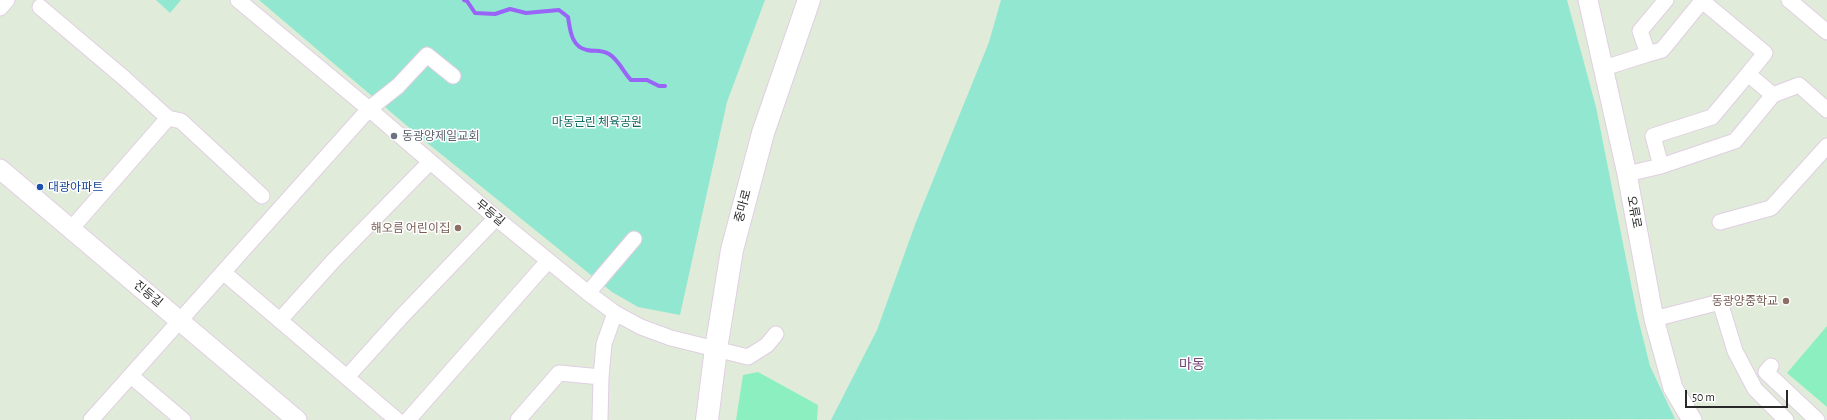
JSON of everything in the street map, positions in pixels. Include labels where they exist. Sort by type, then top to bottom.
[{"type":"main road","name":"중마로","points":[[707,420],[716,349],[732,250],[762,133],[809,0]]},
{"type":"street","points":[[0,8],[7,0]]},
{"type":"street","name":"무등길","points":[[238,0],[369,109],[496,218],[615,313],[641,327],[671,338],[748,357],[767,345],[776,334]]},
{"type":"street","name":"오류로","points":[[1588,0],[1627,174],[1654,319],[1673,388],[1692,420]]},
{"type":"street","points":[[1648,54],[1640,31],[1666,0]]},
{"type":"street","points":[[1604,68],[1662,50],[1701,0],[1765,53],[1712,117],[1653,136],[1661,166]]},
{"type":"street","points":[[1789,0],[1827,32]]},
{"type":"street","points":[[40,8],[124,78],[168,118],[181,121],[262,196]]},
{"type":"street","points":[[91,420],[369,109],[398,86],[427,55],[453,76]]},
{"type":"street","points":[[1748,74],[1774,95]]},
{"type":"street","points":[[1627,174],[1661,166],[1735,141],[1774,95],[1799,85],[1827,110]]},
{"type":"street","points":[[71,229],[168,118]]},
{"type":"street","points":[[1720,222],[1771,208],[1827,146]]},
{"type":"street","points":[[280,320],[334,260],[430,162]]},
{"type":"street","name":"진등길","points":[[0,169],[297,420]]},
{"type":"street","points":[[346,377],[402,315],[496,218]]},
{"type":"street","points":[[588,292],[634,239]]},
{"type":"street","points":[[408,420],[548,261]]},
{"type":"street","points":[[223,272],[397,420]]},
{"type":"street","points":[[1654,319],[1720,302],[1735,351],[1755,389],[1786,420]]},
{"type":"street","points":[[600,420],[601,376],[604,344],[615,313]]},
{"type":"street","points":[[1772,366],[1766,372],[1817,420]]},
{"type":"street","points":[[518,420],[559,373],[601,376]]},
{"type":"street","points":[[131,376],[179,419]]},
{"type":"green space","points":[[156,0],[181,0],[170,13]]},
{"type":"green space","name":"마동근린 체육공원","points":[[259,0],[765,0],[727,102],[680,315],[638,307],[612,292],[426,142]]},
{"type":"green space","points":[[1001,0],[1567,0],[1596,107],[1637,314],[1650,366],[1675,419],[831,420],[877,330],[916,222],[989,42]]},
{"type":"green space","points":[[1827,326],[1827,407],[1787,373]]},
{"type":"green space","points":[[758,372],[818,405],[817,420],[736,420],[743,375]]},
{"type":"waterway","points":[[464,0],[467,1],[475,13],[495,14],[510,9],[526,13],[559,10],[568,17],[572,37],[574,41],[582,48],[609,54],[616,59],[631,80],[647,80],[659,86],[665,86]]},
{"type":"place","name":"동광양제일교회","points":[[394,136]]},
{"type":"place","name":"대광아파트","points":[[40,187]]},
{"type":"place","name":"해오름 어린이집","points":[[458,228]]},
{"type":"place","name":"동광양중학교","points":[[1786,301]]},
{"type":"district","name":"마동","points":[[1192,365]]}]
